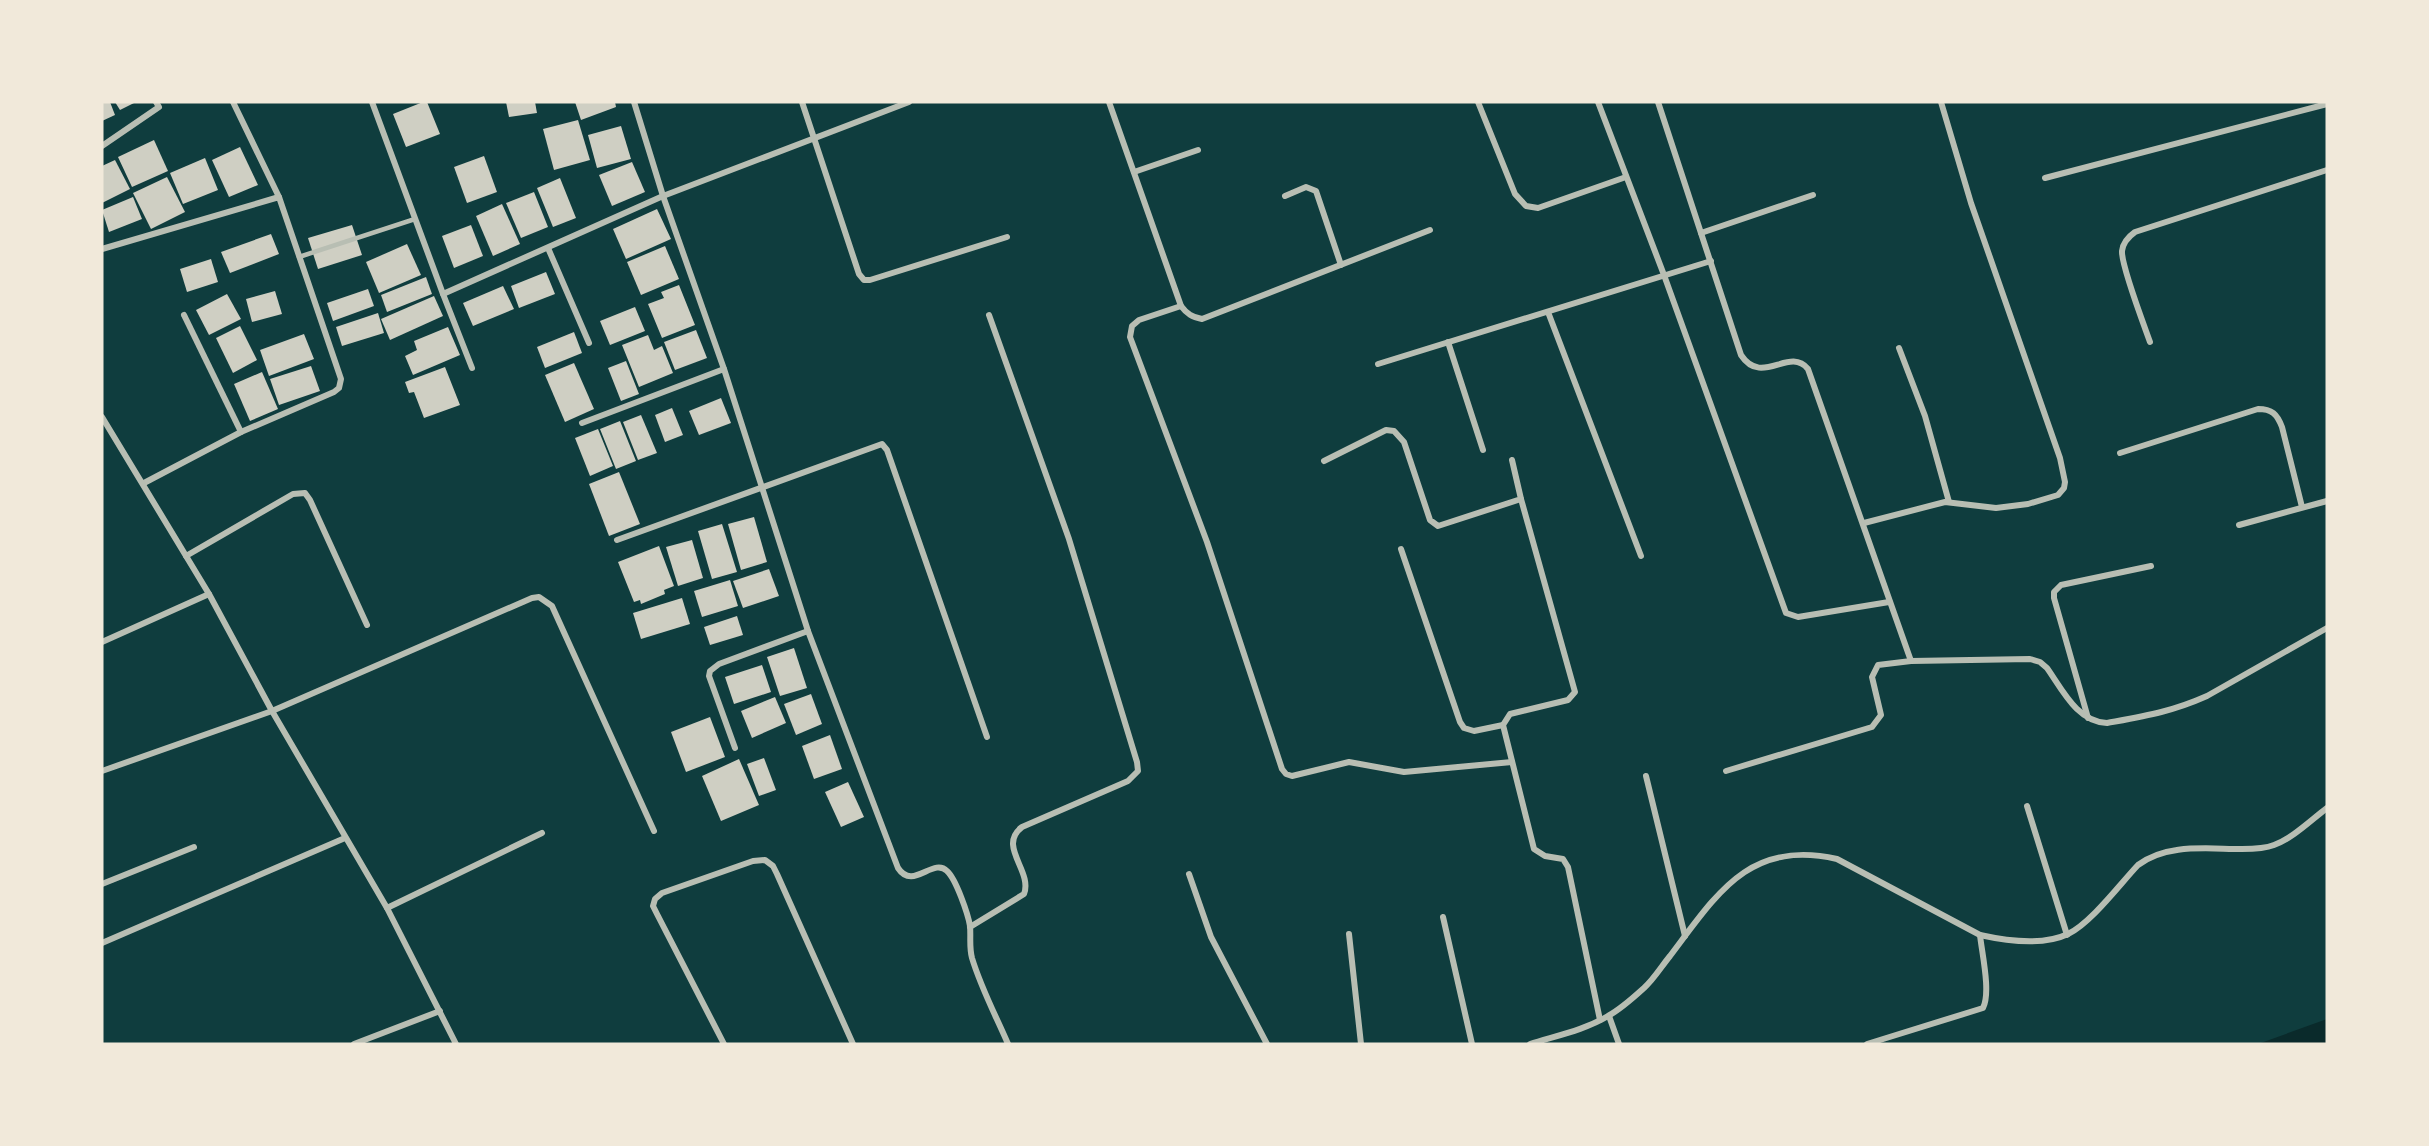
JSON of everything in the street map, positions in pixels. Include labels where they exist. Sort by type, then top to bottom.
[{"type":"street","points":[[102,146],[157,104],[166,102]]},
{"type":"street","points":[[144,483],[240,432],[334,392],[341,384],[279,198],[233,102]]},
{"type":"street","points":[[372,102],[472,369]]},
{"type":"street","points":[[634,102],[663,196],[724,369],[808,631],[898,868],[902,874],[908,876],[937,867],[947,871],[968,916],[974,965],[1008,1044]]},
{"type":"street","points":[[802,102],[858,274],[864,280],[1007,237]]},
{"type":"street","points":[[443,294],[663,196],[909,102]]},
{"type":"street","points":[[1109,102],[1181,306],[1187,313],[1202,319],[1430,230]]},
{"type":"street","points":[[1478,102],[1515,194],[1526,206],[1538,208],[1626,177]]},
{"type":"street","points":[[1598,102],[1664,275],[1786,613],[1798,617],[1889,602]]},
{"type":"street","points":[[1658,102],[1742,355],[1747,363],[1762,369],[1793,361],[1800,362],[1808,369],[1911,661]]},
{"type":"street","points":[[1864,523],[1949,502],[1977,507],[2012,507],[2058,495],[2066,482],[2060,458],[1971,203],[1941,102]]},
{"type":"street","points":[[2045,178],[2327,104]]},
{"type":"street","points":[[1134,172],[1198,150]]},
{"type":"street","points":[[2150,342],[2122,257],[2125,241],[2130,235],[2135,231],[2327,170]]},
{"type":"street","points":[[1285,196],[1306,187],[1316,191],[1341,265]]},
{"type":"street","points":[[1701,233],[1813,195]]},
{"type":"street","points":[[102,249],[279,198]]},
{"type":"street","points":[[548,248],[589,343]]},
{"type":"street","points":[[1378,364],[1711,261]]},
{"type":"street","points":[[1181,306],[1139,320],[1132,326],[1130,337],[1207,542],[1282,769],[1292,777],[1349,762],[1404,772],[1512,762]]},
{"type":"street","points":[[1548,312],[1641,556]]},
{"type":"street","points":[[184,315],[240,432]]},
{"type":"street","points":[[970,927],[1024,894],[1025,883],[1012,843],[1016,832],[1022,827],[1128,781],[1138,771],[1069,539],[989,315]]},
{"type":"street","points":[[1448,342],[1483,450]]},
{"type":"street","points":[[1899,348],[1925,416],[1949,502]]},
{"type":"street","points":[[582,423],[724,369]]},
{"type":"street","points":[[2120,453],[2258,409],[2270,410],[2279,418],[2283,427],[2302,507]]},
{"type":"street","points":[[102,417],[209,594],[272,711],[387,908],[456,1044]]},
{"type":"street","points":[[1324,461],[1386,430],[1394,431],[1404,442],[1433,524],[1443,526],[1521,499]]},
{"type":"street","points":[[617,540],[761,489],[878,444],[885,446],[987,738]]},
{"type":"street","points":[[1401,549],[1464,728],[1474,731],[1503,725],[1510,714],[1568,700],[1575,692],[1512,460]]},
{"type":"street","points":[[186,556],[293,494],[305,493],[367,625]]},
{"type":"street","points":[[2239,525],[2327,501]]},
{"type":"street","points":[[2088,718],[2054,592],[2061,585],[2151,566]]},
{"type":"street","points":[[102,642],[209,594]]},
{"type":"street","points":[[102,771],[272,711],[532,598],[543,598],[552,606],[654,831]]},
{"type":"street","points":[[1726,771],[1872,727],[1881,716],[1872,676],[1873,670],[1878,665],[1911,661],[2030,659],[2040,662],[2047,668],[2080,714],[2099,723],[2106,723],[2172,711],[2207,696],[2327,628]]},
{"type":"street","points":[[735,748],[709,676],[710,671],[718,664],[808,631]]},
{"type":"street","points":[[1503,725],[1534,849],[1545,856],[1563,859],[1568,867],[1600,1020]]},
{"type":"street","points":[[1646,776],[1685,936]]},
{"type":"street","points":[[2028,806],[2067,935]]},
{"type":"street","points":[[1530,1044],[1609,1016],[1646,986],[1716,896],[1742,873],[1764,861],[1790,854],[1814,854],[1837,859],[1980,935],[2005,940],[2048,939],[2067,935],[2080,926],[2149,856],[2167,850],[2186,848],[2258,849],[2274,845],[2290,837],[2327,808]]},
{"type":"street","points":[[387,908],[542,833]]},
{"type":"street","points":[[102,943],[345,838]]},
{"type":"street","points":[[102,884],[194,848]]},
{"type":"street","points":[[724,1044],[657,914],[654,906],[655,898],[662,893],[753,861],[765,860],[773,866],[777,874],[853,1044]]},
{"type":"street","points":[[1189,874],[1211,937],[1267,1044]]},
{"type":"street","points":[[1443,917],[1472,1044]]},
{"type":"street","points":[[1349,934],[1361,1044]]},
{"type":"street","points":[[1867,1044],[1983,1008],[1986,1002],[1986,991],[1980,935]]},
{"type":"street","points":[[354,1044],[440,1011]]},
{"type":"street","points":[[1609,1016],[1619,1044]]},
{"type":"lane","points":[[299,257],[415,219]]},
{"type":"water","points":[[2327,1019],[2327,1044],[2258,1044]]},
{"type":"building","points":[[102,102],[110,102],[115,115],[102,121]]},
{"type":"building","points":[[115,102],[136,102],[120,110]]},
{"type":"building","points":[[427,102],[440,134],[406,147],[393,114]]},
{"type":"building","points":[[506,102],[535,102],[537,113],[509,117]]},
{"type":"building","points":[[575,102],[615,102],[616,107],[581,120]]},
{"type":"building","points":[[578,120],[590,160],[554,170],[543,129]]},
{"type":"building","points":[[621,126],[631,159],[597,168],[588,135]]},
{"type":"building","points":[[154,140],[168,171],[132,187],[118,157]]},
{"type":"building","points":[[240,147],[258,185],[229,197],[212,160]]},
{"type":"building","points":[[484,156],[497,192],[467,203],[454,167]]},
{"type":"building","points":[[205,158],[218,190],[183,204],[170,173]]},
{"type":"building","points":[[115,160],[130,189],[102,203],[102,166]]},
{"type":"building","points":[[632,162],[645,192],[612,206],[599,175]]},
{"type":"building","points":[[167,177],[185,212],[151,229],[133,193]]},
{"type":"building","points":[[560,178],[576,218],[553,227],[537,188]]},
{"type":"building","points":[[534,192],[548,227],[521,238],[506,203]]},
{"type":"building","points":[[133,197],[142,219],[109,232],[102,210]]},
{"type":"building","points":[[502,204],[520,244],[493,256],[476,216]]},
{"type":"building","points":[[657,209],[671,239],[626,259],[613,229]]},
{"type":"building","points":[[352,225],[362,255],[318,269],[308,238]]},
{"type":"building","points":[[471,225],[483,256],[454,268],[442,236]]},
{"type":"building","points":[[271,234],[279,254],[230,273],[221,252]]},
{"type":"building","points":[[407,244],[421,275],[379,293],[366,262]]},
{"type":"building","points":[[665,246],[679,279],[641,295],[627,262]]},
{"type":"building","points":[[211,259],[218,282],[187,292],[180,269]]},
{"type":"building","points":[[546,272],[555,294],[519,308],[511,286]]},
{"type":"building","points":[[426,277],[432,294],[387,312],[381,295]]},
{"type":"building","points":[[679,285],[695,325],[662,338],[648,304],[664,298],[661,292]]},
{"type":"building","points":[[503,286],[514,309],[473,326],[463,303]]},
{"type":"building","points":[[368,289],[374,306],[333,321],[327,303]]},
{"type":"building","points":[[275,291],[282,314],[252,322],[246,299]]},
{"type":"building","points":[[227,294],[241,319],[209,335],[196,310]]},
{"type":"building","points":[[434,296],[443,316],[390,340],[381,319]]},
{"type":"building","points":[[635,307],[645,331],[610,345],[600,321]]},
{"type":"building","points":[[378,313],[384,333],[342,346],[336,327]]},
{"type":"building","points":[[240,326],[257,360],[233,373],[216,338]]},
{"type":"building","points":[[448,327],[460,355],[413,375],[405,356],[417,350],[414,341]]},
{"type":"building","points":[[696,330],[707,358],[675,370],[664,342]]},
{"type":"building","points":[[574,332],[582,353],[545,368],[537,347]]},
{"type":"building","points":[[304,334],[314,359],[269,376],[260,350]]},
{"type":"building","points":[[648,335],[654,350],[662,346],[673,373],[639,387],[622,345]]},
{"type":"building","points":[[626,361],[639,394],[621,401],[608,368]]},
{"type":"building","points":[[574,363],[594,409],[565,422],[545,375]]},
{"type":"building","points":[[311,366],[320,391],[279,405],[270,379]]},
{"type":"building","points":[[445,367],[460,405],[424,418],[414,392],[409,393],[405,382]]},
{"type":"building","points":[[262,372],[278,409],[250,421],[234,384]]},
{"type":"building","points":[[721,398],[731,423],[699,435],[689,411]]},
{"type":"building","points":[[672,408],[683,435],[665,442],[655,415]]},
{"type":"building","points":[[641,415],[657,453],[638,460],[623,422]]},
{"type":"building","points":[[620,421],[636,461],[616,469],[600,429]]},
{"type":"building","points":[[598,429],[613,466],[590,476],[575,438]]},
{"type":"building","points":[[619,472],[640,524],[609,536],[589,484]]},
{"type":"building","points":[[754,517],[767,562],[741,570],[728,524]]},
{"type":"building","points":[[722,524],[737,572],[712,579],[698,531]]},
{"type":"building","points":[[692,540],[703,578],[678,586],[666,547]]},
{"type":"building","points":[[659,546],[674,586],[664,590],[665,594],[641,604],[640,600],[634,602],[618,562]]},
{"type":"building","points":[[769,569],[779,596],[743,608],[733,581]]},
{"type":"building","points":[[730,580],[738,606],[702,617],[694,591]]},
{"type":"building","points":[[682,598],[690,624],[641,639],[633,613]]},
{"type":"building","points":[[737,616],[743,635],[710,645],[704,627]]},
{"type":"building","points":[[794,648],[807,688],[780,696],[767,657]]},
{"type":"building","points":[[762,665],[771,692],[734,704],[725,677]]},
{"type":"building","points":[[811,694],[822,724],[796,735],[784,704]]},
{"type":"building","points":[[775,697],[786,723],[752,738],[741,711]]},
{"type":"building","points":[[710,717],[725,757],[686,772],[671,732]]},
{"type":"building","points":[[830,735],[842,769],[814,779],[802,746]]},
{"type":"building","points":[[764,758],[776,790],[759,796],[747,764]]},
{"type":"building","points":[[739,759],[759,805],[721,821],[702,776]]},
{"type":"building","points":[[848,782],[864,817],[841,827],[825,792]]}]
